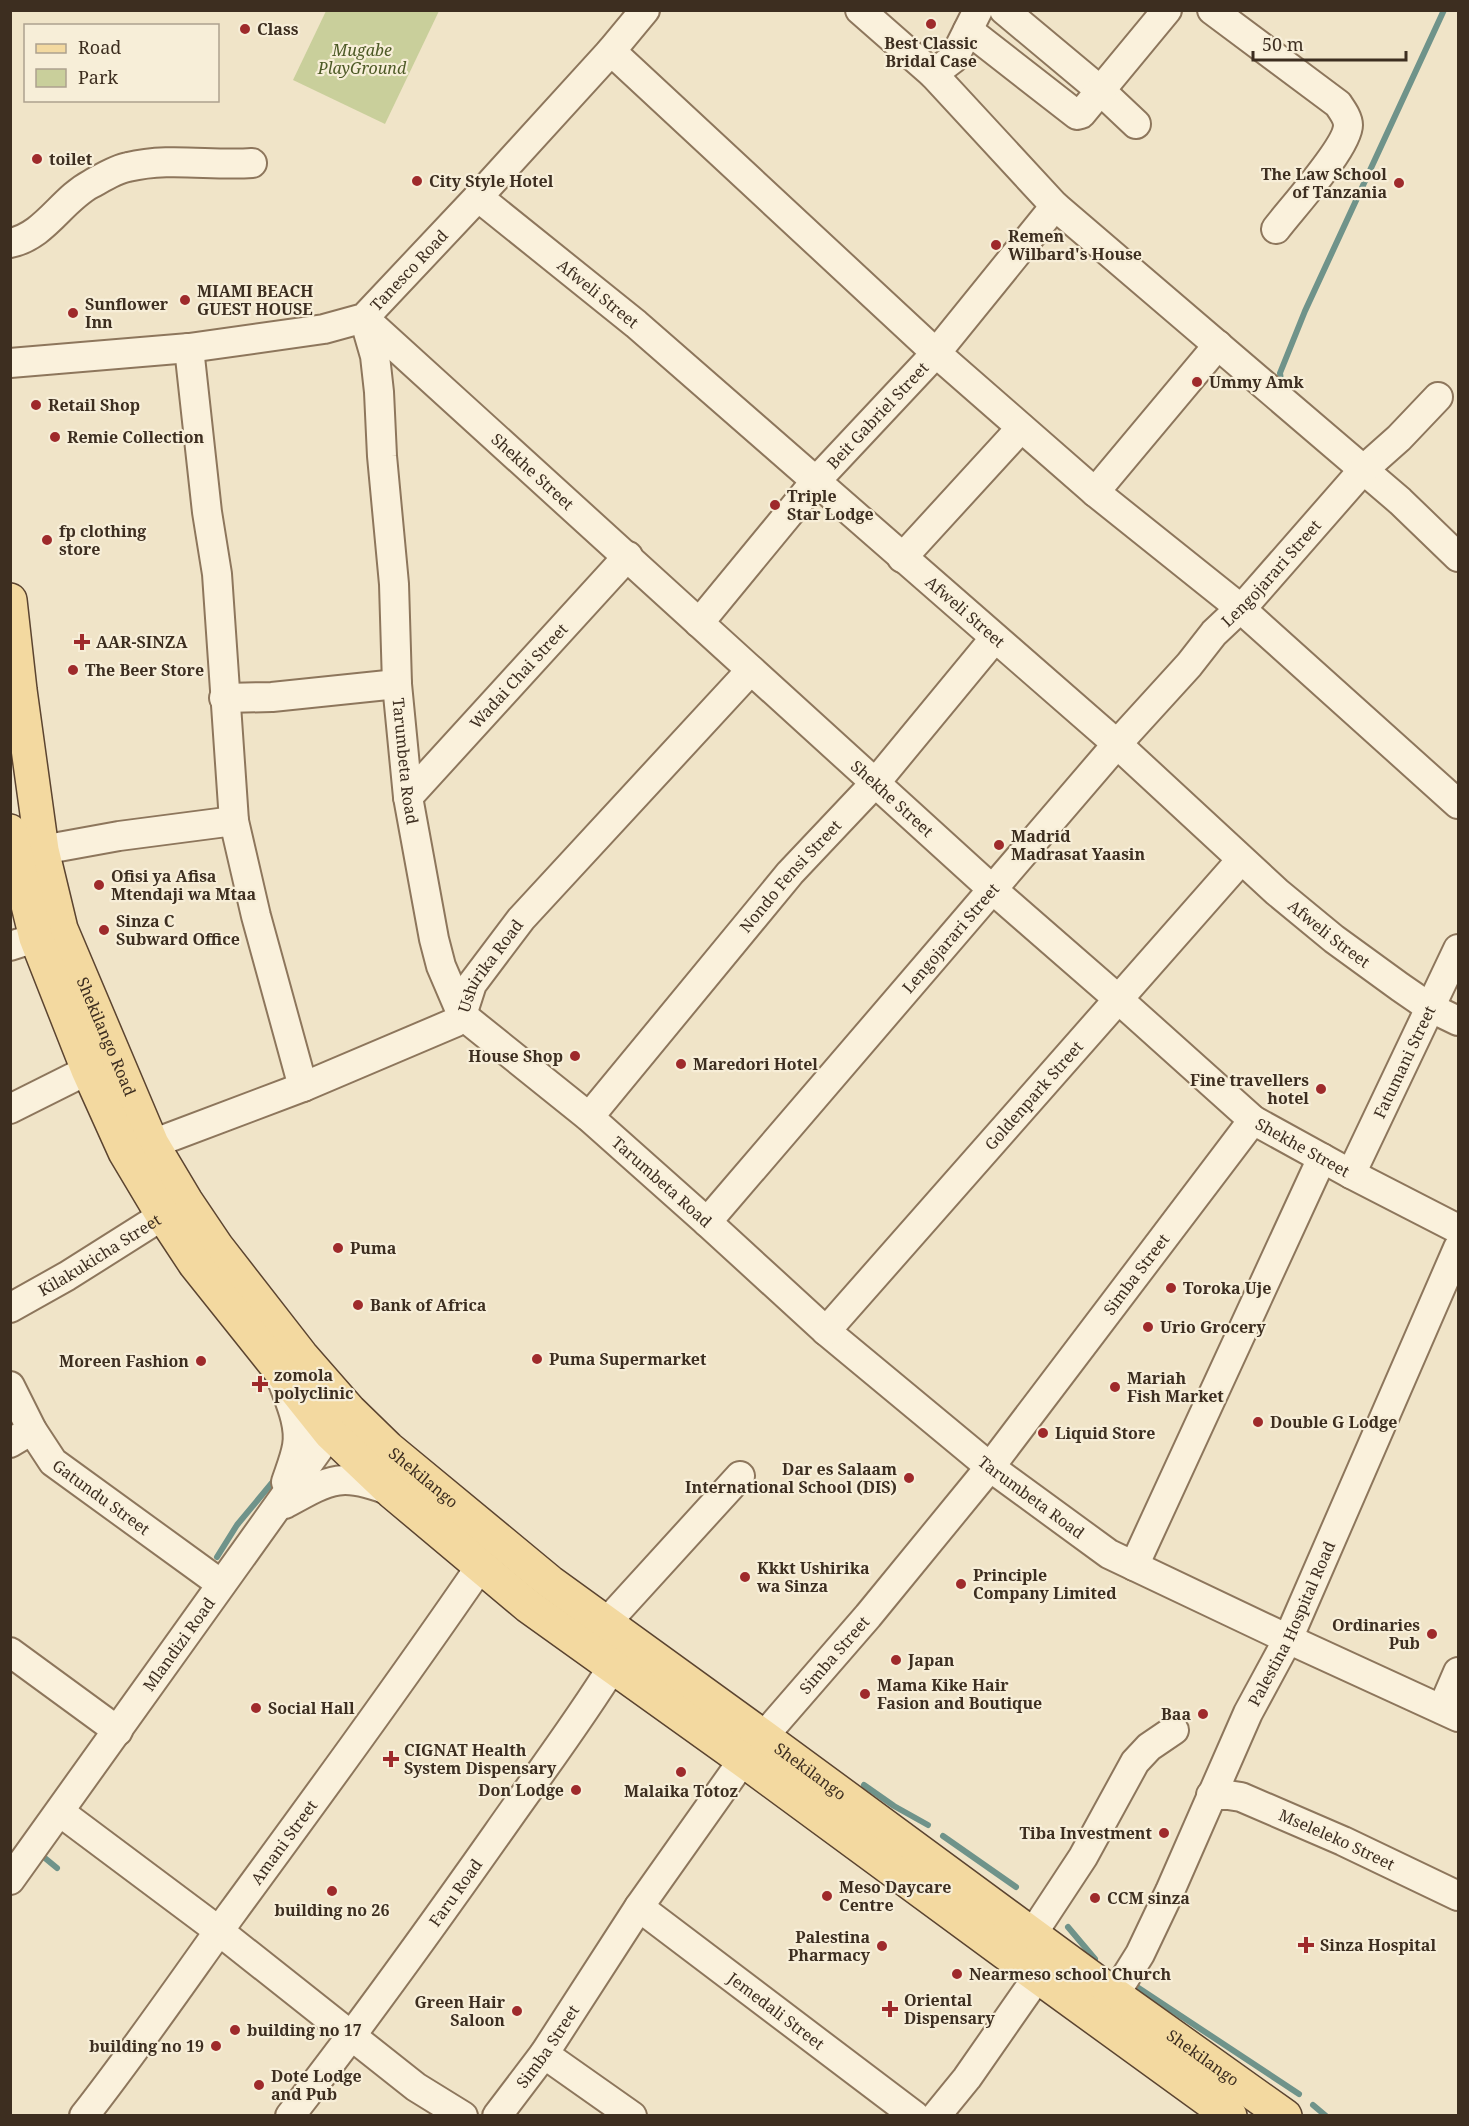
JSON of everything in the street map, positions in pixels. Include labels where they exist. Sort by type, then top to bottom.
[{"type":"main road","name":"Shekilango Road","points":[[10,600],[42,850],[36,938],[152,1144],[195,1264],[280,1373],[340,1422]]},
{"type":"main road","name":"Shekilango Road","points":[[10,831],[36,938],[88,1070],[125,1152],[174,1208],[217,1247],[301,1355],[340,1422]]},
{"type":"main road","name":"Shekilango","points":[[340,1422],[392,1492],[528,1606],[613,1666],[754,1748],[1033,1933],[1285,2115]]},
{"type":"main road","name":"Shekilango","points":[[340,1422],[388,1448],[479,1525],[606,1623],[754,1748],[1038,1976],[1230,2115]]},
{"type":"street","name":"Tanesco Road","points":[[10,363],[189,348],[324,328],[364,318],[478,197],[611,51],[645,10]]},
{"type":"street","points":[[860,10],[933,74],[1055,206],[1400,501],[1458,557]]},
{"type":"street","points":[[1004,10],[1101,91],[1136,124]]},
{"type":"street","points":[[933,74],[954,58],[973,20],[1077,116],[1101,91],[1167,10]]},
{"type":"street","points":[[1212,10],[1338,104],[1348,125],[1341,146],[1276,229]]},
{"type":"street","points":[[611,51],[936,353],[1095,492],[1240,608],[1458,804]]},
{"type":"street","points":[[10,243],[21,240],[44,226],[69,198],[90,184],[126,167],[158,162],[252,163]]},
{"type":"street","name":"Afweli Street","points":[[478,197],[636,324],[994,639],[1117,744],[1277,892],[1334,939],[1429,1007],[1458,1020]]},
{"type":"street","name":"Beit Gabriel Street","points":[[699,622],[815,482],[936,353],[1055,206]]},
{"type":"street","name":"Shekhe Street","points":[[364,318],[993,890],[1253,1120],[1351,1174],[1458,1228]]},
{"type":"street","name":"Tarumbeta Road","points":[[364,318],[375,356],[379,392],[382,456],[394,584],[398,684],[408,797],[436,948],[441,966],[462,1015],[589,1117],[826,1331],[990,1467],[1109,1554],[1288,1640],[1450,1713]]},
{"type":"street","points":[[1095,492],[1218,345]]},
{"type":"street","points":[[189,348],[207,512],[217,574],[234,821],[259,926],[303,1087]]},
{"type":"street","name":"Lengojarari Street","points":[[707,1222],[1117,744],[1190,665],[1214,633],[1240,608],[1363,470],[1400,438],[1438,397]]},
{"type":"street","points":[[902,558],[1021,428]]},
{"type":"street","name":"Wadai Chai Street","points":[[408,797],[628,556]]},
{"type":"street","name":"Nondo Fensi Street","points":[[589,1117],[790,873],[876,782],[994,639]]},
{"type":"street","name":"Ushirika Road","points":[[152,1144],[303,1087],[456,1023],[462,1015],[472,984],[521,920],[751,670]]},
{"type":"street","points":[[224,698],[272,697],[398,684]]},
{"type":"street","points":[[42,850],[234,821]]},
{"type":"street","name":"Goldenpark Street","points":[[826,1331],[1117,998],[1241,860]]},
{"type":"street","name":"Fatumani Street","points":[[1351,1174],[1458,949]]},
{"type":"street","points":[[10,1109],[88,1070]]},
{"type":"street","name":"Simba Street","points":[[497,2115],[544,2054],[639,1907],[754,1748],[868,1616],[990,1467],[1253,1120]]},
{"type":"street","points":[[1134,1566],[1322,1158]]},
{"type":"street","name":"Kilakukicha Street","points":[[10,1308],[67,1276],[174,1208]]},
{"type":"street","name":"Palestina Hospital Road","points":[[1115,1994],[1145,1944],[1248,1713],[1288,1640],[1458,1248]]},
{"type":"street","points":[[278,1507],[298,1445],[294,1412],[280,1373]]},
{"type":"street","name":"Gatundu Street","points":[[10,1386],[21,1436],[43,1449],[61,1468],[221,1584]]},
{"type":"street","name":"Mlandizi Road","points":[[12,1874],[60,1812],[221,1584],[340,1422]]},
{"type":"street","points":[[606,1623],[740,1476]]},
{"type":"street","points":[[278,1507],[323,1483],[350,1479],[368,1482],[392,1492]]},
{"type":"street","name":"Amani Street","points":[[84,2115],[134,2052],[219,1931],[362,1737],[480,1567]]},
{"type":"street","points":[[10,1652],[118,1731]]},
{"type":"street","name":"Faru Road","points":[[290,2115],[351,2036],[586,1710],[613,1666]]},
{"type":"street","points":[[1450,1713],[1458,1672]]},
{"type":"street","points":[[1033,1933],[1083,1857],[1135,1762],[1149,1747],[1174,1730]]},
{"type":"street","name":"Mseleleko Street","points":[[1211,1795],[1241,1797],[1342,1841],[1458,1896]]},
{"type":"street","points":[[60,1812],[219,1931],[416,2087],[463,2115]]},
{"type":"street","name":"Jemedali Street","points":[[639,1907],[915,2115]]},
{"type":"street","points":[[936,2115],[967,2078],[1038,1976]]},
{"type":"street","points":[[544,2054],[632,2115]]},
{"type":"green space","name":"Mugabe PlayGround","points":[[326,11],[439,11],[385,124],[293,80]]},
{"type":"waterway","points":[[1282,388],[1280,373],[1305,311],[1444,10]]},
{"type":"waterway","points":[[217,1557],[237,1525],[276,1478]]},
{"type":"waterway","points":[[864,1785],[894,1806],[928,1825]]},
{"type":"waterway","points":[[943,1836],[1016,1887]]},
{"type":"waterway","points":[[40,1854],[57,1868]]},
{"type":"waterway","points":[[1068,1927],[1095,1959]]},
{"type":"waterway","points":[[1131,1983],[1299,2094]]},
{"type":"waterway","points":[[1313,2105],[1326,2116]]},
{"type":"place","name":"Best Classic Bridal Case","points":[[931,24]]},
{"type":"place","name":"Class","points":[[245,29]]},
{"type":"place","name":"toilet","points":[[37,159]]},
{"type":"place","name":"City Style Hotel","points":[[417,181]]},
{"type":"place","name":"The Law School of Tanzania","points":[[1399,183]]},
{"type":"place","name":"Remen Wilbard's House","points":[[996,245]]},
{"type":"place","name":"MIAMI BEACH GUEST HOUSE","points":[[185,300]]},
{"type":"place","name":"Sunflower Inn","points":[[73,313]]},
{"type":"place","name":"Ummy Amk","points":[[1197,382]]},
{"type":"place","name":"Retail Shop","points":[[36,405]]},
{"type":"place","name":"Remie Collection","points":[[55,437]]},
{"type":"place","name":"Triple Star Lodge","points":[[775,505]]},
{"type":"place","name":"fp clothing store","points":[[47,540]]},
{"type":"place","name":"AAR-SINZA","points":[[82,642]]},
{"type":"place","name":"The Beer Store","points":[[73,670]]},
{"type":"place","name":"Madrid Madrasat Yaasin","points":[[999,845]]},
{"type":"place","name":"Ofisi ya Afisa Mtendaji wa Mtaa","points":[[99,885]]},
{"type":"place","name":"Sinza C Subward Office","points":[[104,930]]},
{"type":"place","name":"House Shop","points":[[575,1056]]},
{"type":"place","name":"Maredori Hotel","points":[[681,1064]]},
{"type":"place","name":"Fine travellers hotel","points":[[1321,1089]]},
{"type":"place","name":"Puma","points":[[338,1248]]},
{"type":"place","name":"Toroka Uje","points":[[1171,1288]]},
{"type":"place","name":"Bank of Africa","points":[[358,1305]]},
{"type":"place","name":"Urio Grocery","points":[[1148,1327]]},
{"type":"place","name":"Puma Supermarket","points":[[537,1359]]},
{"type":"place","name":"Moreen Fashion","points":[[201,1361]]},
{"type":"place","name":"zomola polyclinic","points":[[260,1384]]},
{"type":"place","name":"Mariah Fish Market","points":[[1115,1387]]},
{"type":"place","name":"Double G Lodge","points":[[1258,1422]]},
{"type":"place","name":"Liquid Store","points":[[1043,1433]]},
{"type":"place","name":"Dar es Salaam International School (DIS)","points":[[909,1478]]},
{"type":"place","name":"Kkkt Ushirika wa Sinza","points":[[745,1577]]},
{"type":"place","name":"Principle Company Limited","points":[[961,1584]]},
{"type":"place","name":"Ordinaries Pub","points":[[1432,1634]]},
{"type":"place","name":"Japan","points":[[896,1660]]},
{"type":"place","name":"Mama Kike Hair Fasion and Boutique","points":[[865,1694]]},
{"type":"place","name":"Social Hall","points":[[256,1708]]},
{"type":"place","name":"Baa","points":[[1203,1714]]},
{"type":"place","name":"CIGNAT Health System Dispensary","points":[[391,1759]]},
{"type":"place","name":"Malaika Totoz","points":[[681,1772]]},
{"type":"place","name":"Don Lodge","points":[[576,1790]]},
{"type":"place","name":"Tiba Investment","points":[[1164,1833]]},
{"type":"place","name":"building no 26","points":[[332,1891]]},
{"type":"place","name":"Meso Daycare Centre","points":[[827,1896]]},
{"type":"place","name":"CCM sinza","points":[[1095,1898]]},
{"type":"place","name":"Sinza Hospital","points":[[1306,1945]]},
{"type":"place","name":"Palestina Pharmacy","points":[[882,1946]]},
{"type":"place","name":"Nearmeso school Church","points":[[957,1974]]},
{"type":"place","name":"Oriental Dispensary","points":[[890,2009]]},
{"type":"place","name":"Green Hair Saloon","points":[[517,2011]]},
{"type":"place","name":"building no 17","points":[[235,2030]]},
{"type":"place","name":"building no 19","points":[[216,2046]]},
{"type":"place","name":"Dote Lodge and Pub","points":[[259,2085]]}]
